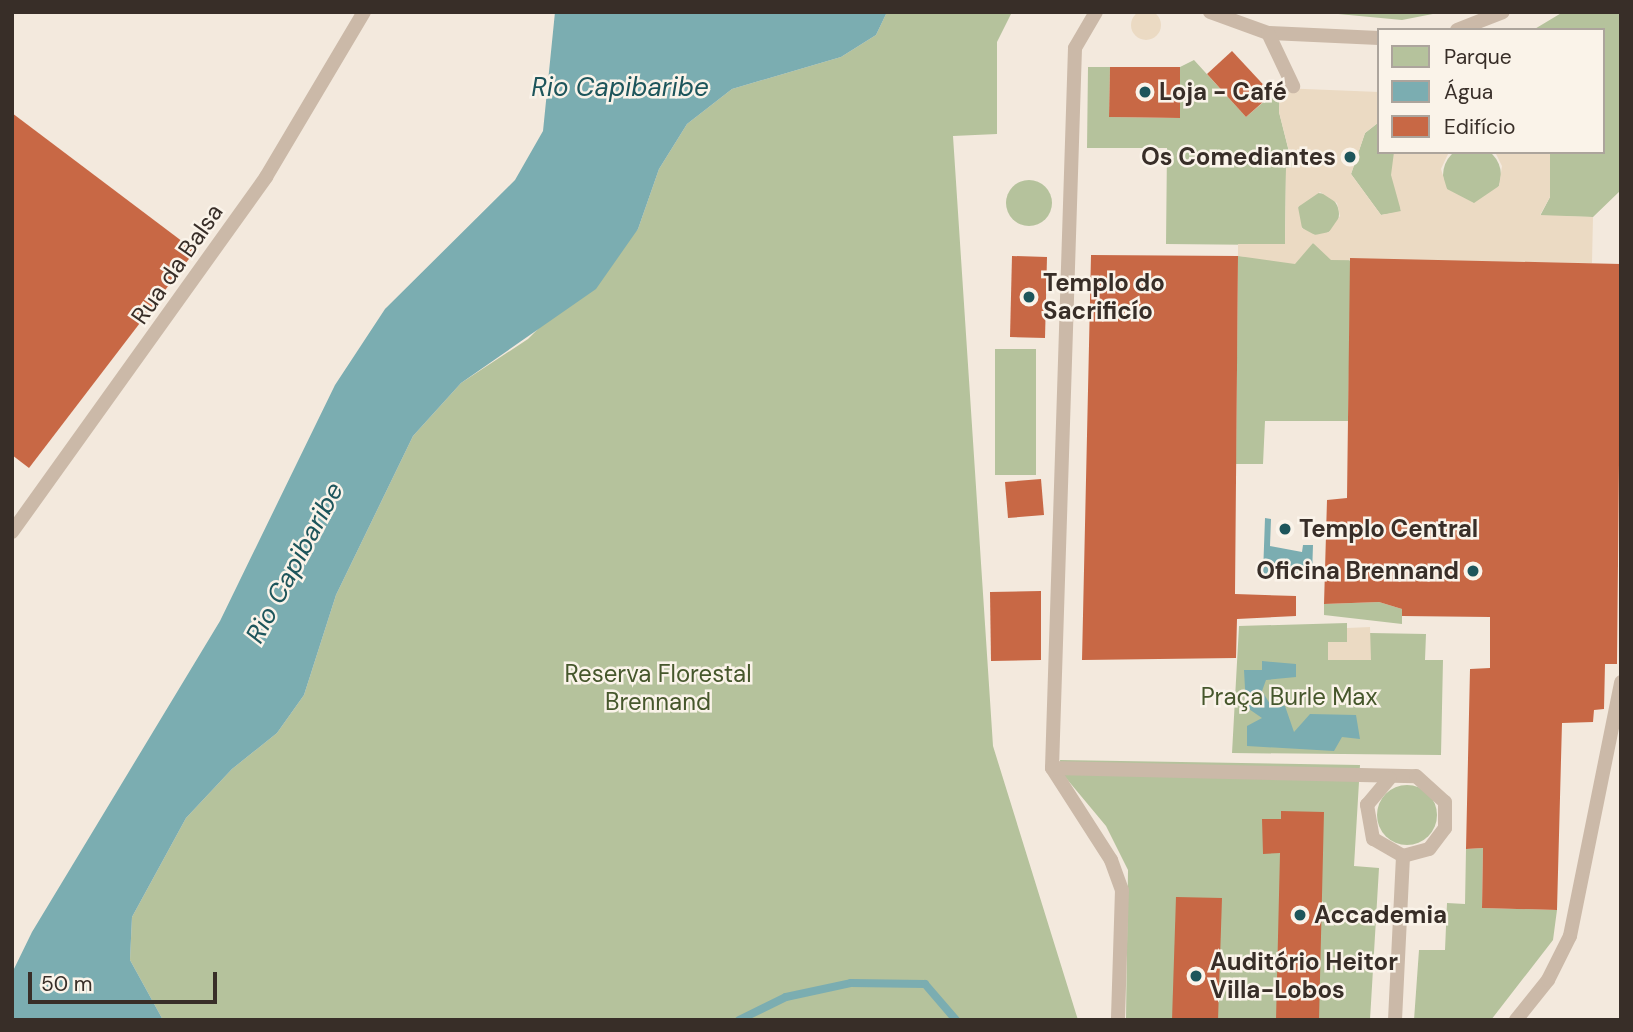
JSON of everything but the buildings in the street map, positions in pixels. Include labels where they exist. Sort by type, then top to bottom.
[{"type":"lane","name":"Rua da Balsa","points":[[12,532],[18,513],[266,177],[363,12]]},
{"type":"lane","points":[[1096,12],[1074,48],[1052,768],[1111,860],[1122,890],[1118,1020]]},
{"type":"lane","points":[[1210,12],[1268,33],[1378,38]]},
{"type":"lane","points":[[1462,28],[1503,12]]},
{"type":"lane","points":[[1268,33],[1293,86]]},
{"type":"lane","points":[[1516,1020],[1548,980],[1570,936],[1621,682]]},
{"type":"lane","points":[[1052,768],[1390,778],[1416,776],[1445,802],[1439,840],[1403,856],[1381,847],[1366,817],[1372,793],[1390,778]]},
{"type":"lane","points":[[1395,1020],[1403,856]]},
{"type":"green space","name":"Reserva Florestal Brennand","points":[[887,12],[1012,12],[997,42],[997,134],[953,136],[993,746],[1078,1020],[163,1020],[130,960],[132,917],[186,818],[232,769],[277,733],[304,695],[336,595],[413,436],[461,383],[528,339],[638,229],[659,169],[687,124],[732,89],[841,57],[876,35]]},
{"type":"green space","points":[[1317,12],[1443,12],[1402,20]]},
{"type":"green space","points":[[1563,12],[1621,12],[1621,190],[1593,217],[1540,216],[1550,197],[1550,154],[1605,154],[1605,28],[1536,28]]},
{"type":"green space","points":[[1194,60],[1246,117],[1280,88],[1279,112],[1293,168],[1286,168],[1285,245],[1166,244],[1167,148],[1087,148],[1088,67],[1110,67],[1109,117],[1180,118],[1180,67]]},
{"type":"green space","points":[[1378,123],[1378,154],[1394,154],[1401,212],[1381,215],[1351,174],[1365,133]]},
{"type":"green space","points":[[1453,154],[1491,154],[1500,169],[1500,181],[1496,191],[1488,199],[1472,204],[1456,199],[1448,191],[1443,175],[1448,159]]},
{"type":"green space","points":[[1029,180],[1045,187],[1052,203],[1045,219],[1029,226],[1013,219],[1006,203],[1013,187]]},
{"type":"green space","points":[[1318,193],[1333,199],[1339,214],[1333,229],[1318,235],[1303,229],[1297,214],[1303,199]]},
{"type":"green space","points":[[1313,243],[1351,261],[1348,421],[1265,421],[1263,464],[1236,464],[1238,256],[1275,258]]},
{"type":"green space","points":[[995,349],[1036,349],[1036,475],[995,475]]},
{"type":"green space","points":[[1379,602],[1402,609],[1402,624],[1324,615],[1324,604]]},
{"type":"green space","name":"Praça Burle Max","points":[[1347,623],[1347,642],[1328,643],[1329,660],[1370,660],[1370,633],[1426,634],[1425,660],[1443,660],[1441,755],[1232,753],[1239,626]]},
{"type":"green space","points":[[1060,760],[1360,765],[1354,866],[1379,868],[1370,1020],[1126,1020],[1128,870],[1106,826],[1061,772]]},
{"type":"green space","points":[[1401,785],[1413,785],[1432,798],[1437,815],[1435,827],[1424,840],[1413,845],[1401,845],[1382,832],[1377,821],[1377,809],[1390,790]]},
{"type":"green space","points":[[1483,848],[1482,908],[1557,910],[1553,940],[1491,1020],[1414,1020],[1419,950],[1445,950],[1447,903],[1465,904],[1466,849]]},
{"type":"shaded area","points":[[1146,10],[1157,14],[1161,25],[1157,36],[1146,40],[1135,36],[1131,25],[1135,14]]},
{"type":"shaded area","points":[[1280,88],[1378,92],[1378,123],[1365,133],[1351,174],[1381,215],[1401,211],[1391,175],[1394,154],[1448,154],[1441,169],[1447,189],[1474,203],[1499,186],[1502,166],[1496,154],[1550,154],[1550,197],[1540,215],[1593,217],[1592,263],[1331,260],[1313,243],[1295,264],[1238,256],[1238,244],[1285,244],[1286,168],[1293,167],[1279,112]],"holes":[[[1320,192],[1337,203],[1340,216],[1329,232],[1315,235],[1302,228],[1298,207]]]},
{"type":"shaded area","points":[[1370,627],[1371,660],[1328,660],[1328,642],[1347,642],[1347,628]]},
{"type":"water","name":"Rio Capibaribe","points":[[555,12],[887,12],[876,35],[841,57],[732,89],[687,124],[659,169],[638,229],[596,289],[461,383],[413,436],[336,595],[304,695],[277,733],[232,769],[186,818],[132,917],[130,960],[163,1020],[12,1020],[12,973],[32,932],[220,621],[335,385],[385,309],[515,180],[543,131]]},
{"type":"water","points":[[1265,518],[1271,519],[1270,546],[1302,552],[1303,545],[1313,545],[1312,575],[1263,574]]},
{"type":"water","points":[[1262,661],[1296,664],[1296,677],[1266,680],[1262,691],[1270,704],[1285,706],[1294,732],[1310,714],[1356,715],[1360,739],[1342,737],[1334,751],[1247,746],[1247,726],[1262,718],[1246,707],[1244,670],[1262,670]]},
{"type":"waterway","points":[[739,1020],[786,997],[851,983],[925,984],[956,1020]]},
{"type":"place","name":"Loja - Café","points":[[1145,92]]},
{"type":"place","name":"Os Comediantes","points":[[1350,157]]},
{"type":"place","name":"Templo do Sacrificío","points":[[1029,297]]},
{"type":"place","name":"Templo Central","points":[[1285,529]]},
{"type":"place","name":"Oficina Brennand","points":[[1473,571]]},
{"type":"place","name":"Accademia","points":[[1300,915]]},
{"type":"place","name":"Auditório Heitor Villa-Lobos","points":[[1196,976]]}]
